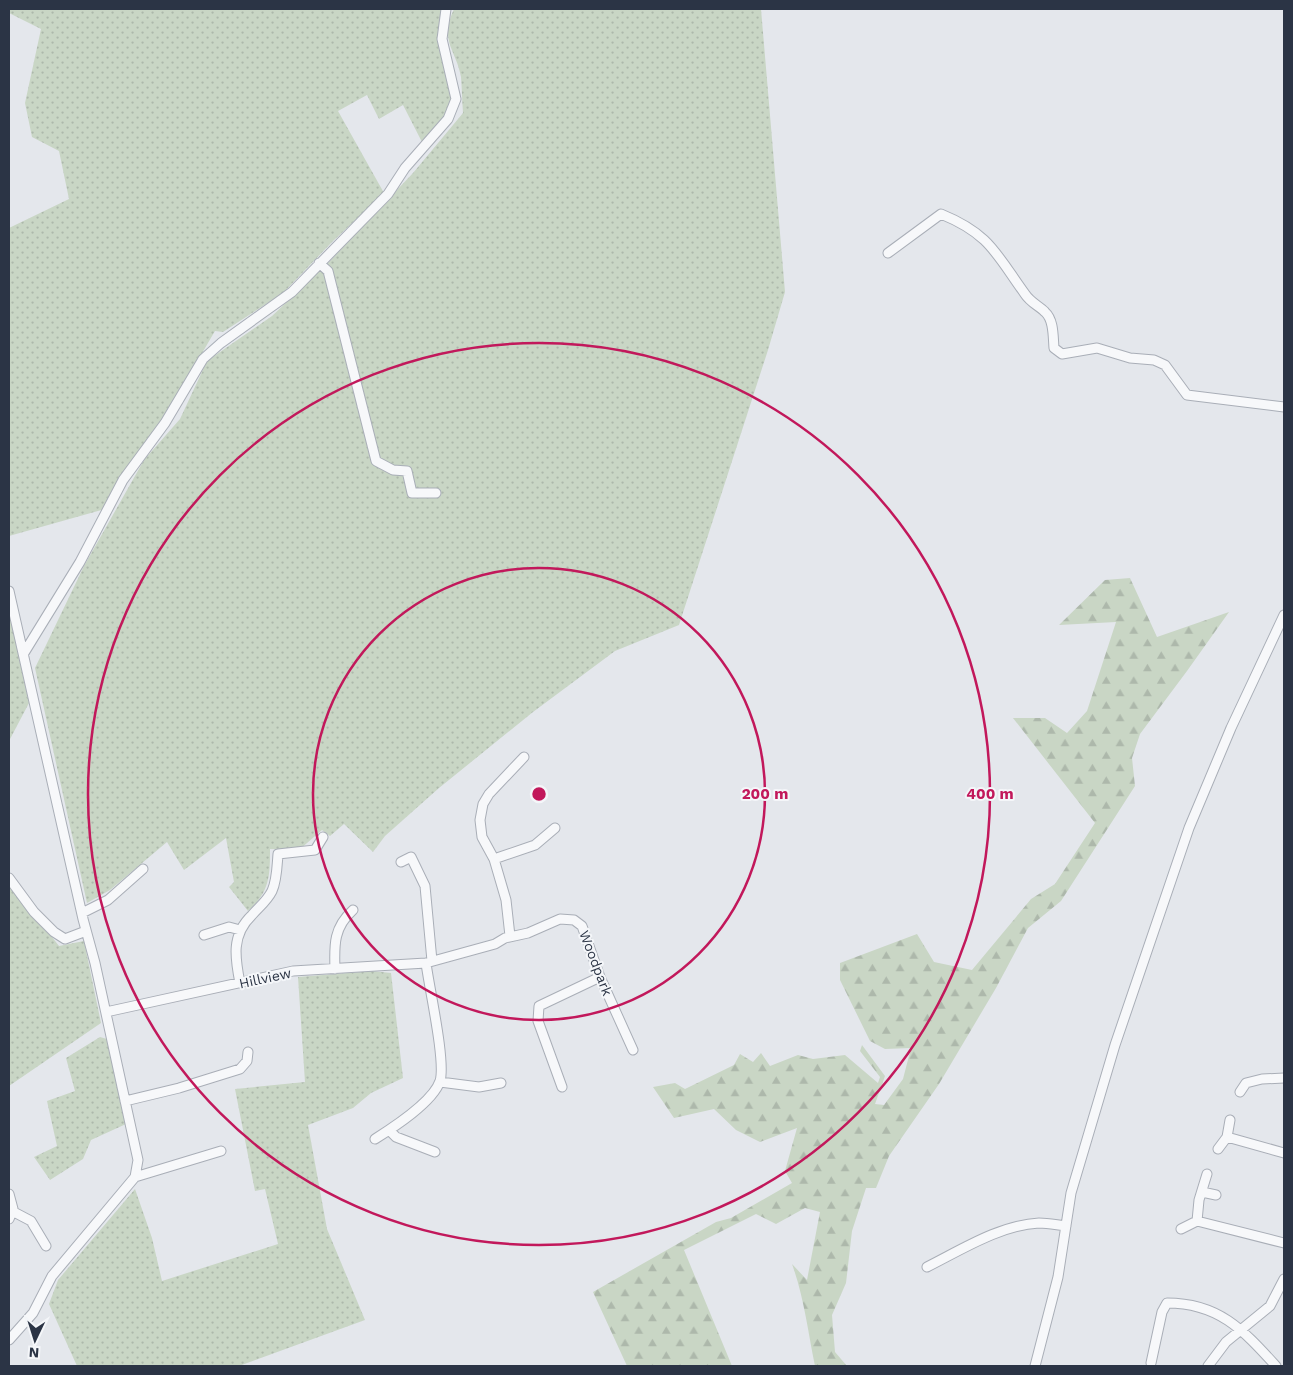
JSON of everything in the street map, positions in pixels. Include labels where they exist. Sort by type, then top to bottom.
[{"type":"street","points":[[24,653],[80,562],[123,480],[165,423],[203,358],[221,342],[292,292],[388,194],[405,168],[438,133],[453,112],[456,99],[442,38],[446,9]]},
{"type":"street","points":[[888,253],[941,214],[963,224],[981,236],[1003,262],[1026,297],[1047,314],[1053,331],[1054,348],[1062,354],[1097,348],[1130,358],[1154,360],[1165,365],[1186,395],[1284,407]]},
{"type":"street","points":[[319,263],[328,271],[376,461],[393,470],[407,471],[412,494],[436,493]]},
{"type":"street","points":[[9,591],[24,653],[32,700],[106,1012],[138,1160],[135,1177],[52,1276],[33,1314],[9,1339]]},
{"type":"street","points":[[1036,1366],[1058,1277],[1072,1194],[1116,1045],[1189,828],[1231,728],[1284,615]]},
{"type":"street","points":[[510,936],[506,900],[494,859],[480,830],[482,810],[489,794],[524,757]]},
{"type":"street","points":[[494,859],[535,845],[556,827]]},
{"type":"street","points":[[240,983],[235,955],[240,930],[271,893],[275,882],[278,854],[315,850],[323,837]]},
{"type":"street","points":[[375,1139],[418,1109],[440,1082],[441,1060],[429,962],[427,896],[423,878],[411,857],[402,862]]},
{"type":"street","points":[[82,913],[108,900],[143,869]]},
{"type":"street","points":[[9,878],[34,912],[54,932],[65,939],[86,931]]},
{"type":"street","points":[[335,969],[335,937],[344,918],[354,909]]},
{"type":"street","name":"Woodpark","points":[[477,949],[494,944],[510,936],[528,933],[560,919],[578,922],[582,926],[600,977],[633,1050]]},
{"type":"street","points":[[204,935],[229,927],[240,930]]},
{"type":"street","name":"Hillview","points":[[106,1012],[293,971],[429,962],[477,949]]},
{"type":"street","points":[[562,1087],[538,1021],[539,1006],[600,977]]},
{"type":"street","points":[[125,1101],[179,1088],[240,1069],[247,1061],[248,1052]]},
{"type":"street","points":[[1240,1092],[1246,1083],[1262,1079],[1284,1078]]},
{"type":"street","points":[[440,1082],[479,1087],[501,1082]]},
{"type":"street","points":[[1218,1149],[1227,1137],[1230,1120]]},
{"type":"street","points":[[388,1130],[396,1137],[435,1152]]},
{"type":"street","points":[[1227,1137],[1284,1154]]},
{"type":"street","points":[[135,1177],[220,1151]]},
{"type":"street","points":[[1197,1221],[1207,1174]]},
{"type":"street","points":[[1202,1192],[1216,1195]]},
{"type":"street","points":[[9,1194],[10,1215],[31,1221],[46,1246]]},
{"type":"street","points":[[1181,1229],[1197,1221],[1284,1243]]},
{"type":"street","points":[[927,1267],[979,1241],[1016,1226],[1040,1223],[1066,1226]]},
{"type":"street","points":[[1208,1366],[1226,1342],[1270,1306],[1284,1279]]},
{"type":"street","points":[[1151,1363],[1162,1312],[1167,1303],[1217,1312],[1240,1329],[1276,1366]]},
{"type":"green space","points":[[9,9],[444,9],[452,109],[423,144],[403,105],[379,119],[367,95],[338,111],[384,193],[332,242],[283,293],[223,332],[215,331],[164,418],[105,509],[9,536],[9,228],[69,199],[59,151],[32,137],[25,103],[41,29],[9,13]]},
{"type":"green space","points":[[454,9],[761,9],[785,292],[679,625],[615,651],[533,712],[439,788],[385,836],[373,852],[344,824],[330,836],[322,830],[299,850],[270,849],[270,867],[265,890],[248,911],[229,887],[234,882],[226,838],[184,870],[167,842],[110,890],[87,903],[35,668],[84,566],[144,460],[180,419],[207,361],[272,316],[329,262],[413,173],[463,113],[459,67],[448,38],[450,20]]},
{"type":"green space","points":[[1130,578],[1157,637],[1229,612],[1140,734],[1132,758],[1135,786],[1061,901],[1028,928],[996,988],[939,1084],[889,1156],[876,1188],[866,1188],[852,1231],[846,1283],[832,1315],[835,1352],[847,1366],[815,1366],[803,1302],[792,1264],[807,1280],[820,1212],[805,1208],[776,1224],[756,1214],[684,1250],[732,1366],[627,1366],[593,1292],[716,1222],[731,1218],[792,1183],[785,1171],[797,1128],[760,1142],[736,1130],[714,1109],[674,1118],[653,1087],[675,1083],[685,1089],[734,1065],[740,1054],[753,1062],[761,1053],[770,1066],[798,1055],[813,1059],[845,1055],[878,1083],[880,1077],[860,1051],[862,1045],[885,1076],[875,1104],[884,1105],[903,1079],[911,1048],[885,1049],[870,1041],[840,980],[840,963],[917,934],[934,962],[972,970],[1031,899],[1055,884],[1095,823],[1013,718],[1045,718],[1067,733],[1087,711],[1116,622],[1059,625],[1105,580]]},
{"type":"green space","points":[[9,611],[29,703],[9,741]]},
{"type":"green space","points":[[9,882],[59,946],[84,941],[101,1023],[9,1086]]},
{"type":"green space","points":[[372,971],[391,973],[403,1078],[371,1093],[353,1108],[308,1125],[327,1229],[365,1320],[239,1366],[77,1366],[49,1304],[58,1280],[135,1189],[152,1238],[162,1281],[278,1244],[265,1189],[255,1191],[235,1089],[305,1082],[298,977]]},
{"type":"green space","points":[[100,1037],[107,1039],[126,1124],[91,1140],[83,1159],[50,1180],[34,1157],[57,1146],[47,1101],[75,1091],[66,1058]]}]
